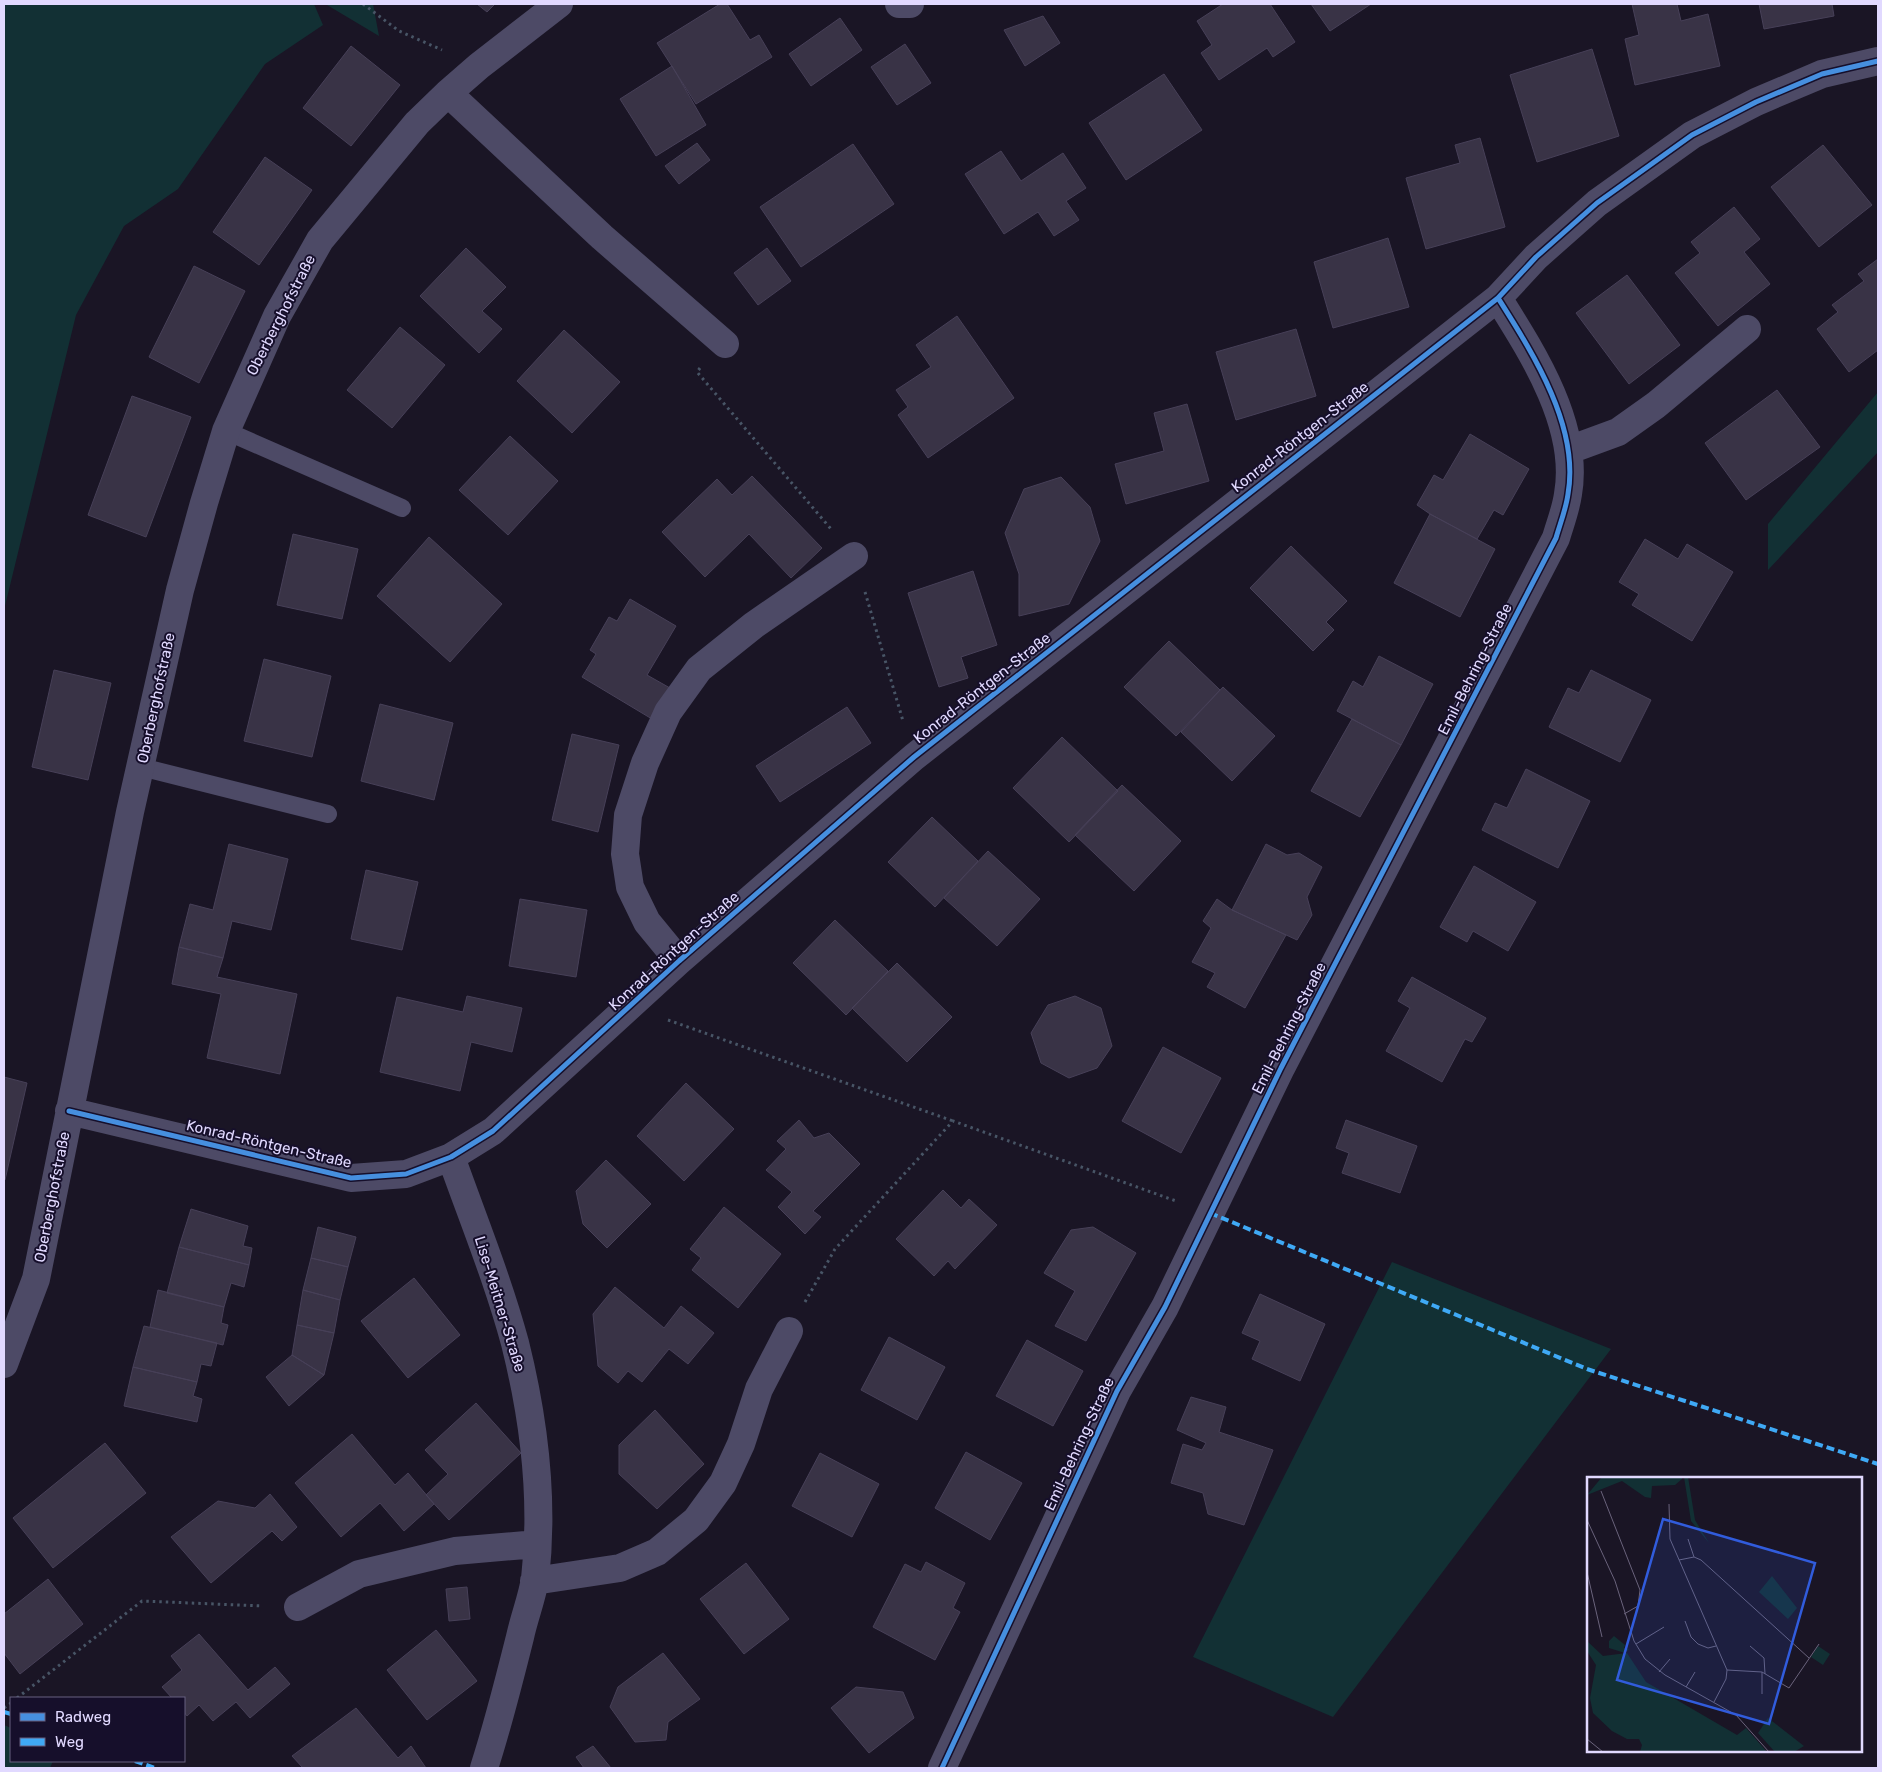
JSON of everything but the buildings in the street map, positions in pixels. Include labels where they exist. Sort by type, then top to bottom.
[{"type":"street","name":"Oberberghofstraße","points":[[4,1364],[36,1278],[130,812],[180,590],[226,431],[277,316],[320,240],[404,138],[448,93],[558,4]]},
{"type":"street","points":[[899,4],[910,4]]},
{"type":"street","name":"Konrad-Röntgen-Straße","points":[[69,1111],[351,1178],[406,1174],[452,1157],[493,1131],[679,961],[914,757],[1498,298],[1536,257],[1597,203],[1692,135],[1756,102],[1822,74],[1878,61]]},
{"type":"street","points":[[448,93],[602,237],[725,344]]},
{"type":"street","name":"Emil-Behring-Straße","points":[[942,1768],[1117,1391],[1165,1307],[1281,1068],[1404,835],[1556,538],[1568,493],[1569,450],[1554,399],[1525,341],[1498,298]]},
{"type":"street","points":[[1569,450],[1618,432],[1656,405],[1747,329]]},
{"type":"street","name":"Konrad-Röntgen-Straße","points":[[679,961],[647,922],[630,887],[624,854],[628,815],[645,763],[668,712],[699,669],[754,625],[854,556]]},
{"type":"street","name":"Lise-Meitner-Straße","points":[[452,1157],[515,1343],[528,1406],[536,1468],[538,1544],[534,1581],[495,1736],[484,1768]]},
{"type":"street","points":[[534,1581],[620,1568],[657,1552],[696,1520],[723,1482],[741,1444],[759,1389],[789,1331]]},
{"type":"street","points":[[298,1607],[360,1574],[455,1551],[538,1544]]},
{"type":"lane","points":[[226,431],[402,508]]},
{"type":"lane","points":[[141,767],[328,814]]},
{"type":"path","points":[[363,4],[399,31],[479,66]]},
{"type":"path","points":[[674,1014],[667,1021],[1210,1213]]},
{"type":"path","points":[[789,1331],[836,1249],[953,1121]]},
{"type":"path","points":[[18,1697],[142,1601],[298,1607]]},
{"type":"green space","points":[[4,4],[314,4],[323,25],[265,64],[178,189],[124,226],[76,315],[4,610]]},
{"type":"green space","points":[[373,4],[379,36],[327,5]]},
{"type":"green space","points":[[1878,392],[1878,452],[1768,570],[1768,524]]},
{"type":"green space","points":[[1392,1262],[1611,1349],[1333,1717],[1193,1657]]},
{"type":"green space","points":[[4,1725],[10,1728],[10,1762],[53,1762],[50,1768],[4,1768]]},
{"type":"marked path","points":[[1210,1213],[1587,1369],[1878,1464]]},
{"type":"marked path","points":[[4,1712],[10,1714]]},
{"type":"marked path","points":[[138,1762],[155,1768]]},
{"type":"cycle path","points":[[69,1111],[351,1178],[406,1174],[451,1157],[493,1131],[679,961],[914,757],[1498,298],[1536,257],[1597,203],[1692,135],[1756,102],[1822,74],[1878,61]]},
{"type":"cycle path","points":[[942,1768],[1117,1391],[1165,1307],[1281,1068],[1556,538],[1568,494],[1570,468],[1567,442],[1560,416],[1550,391],[1525,342],[1498,298]]}]
